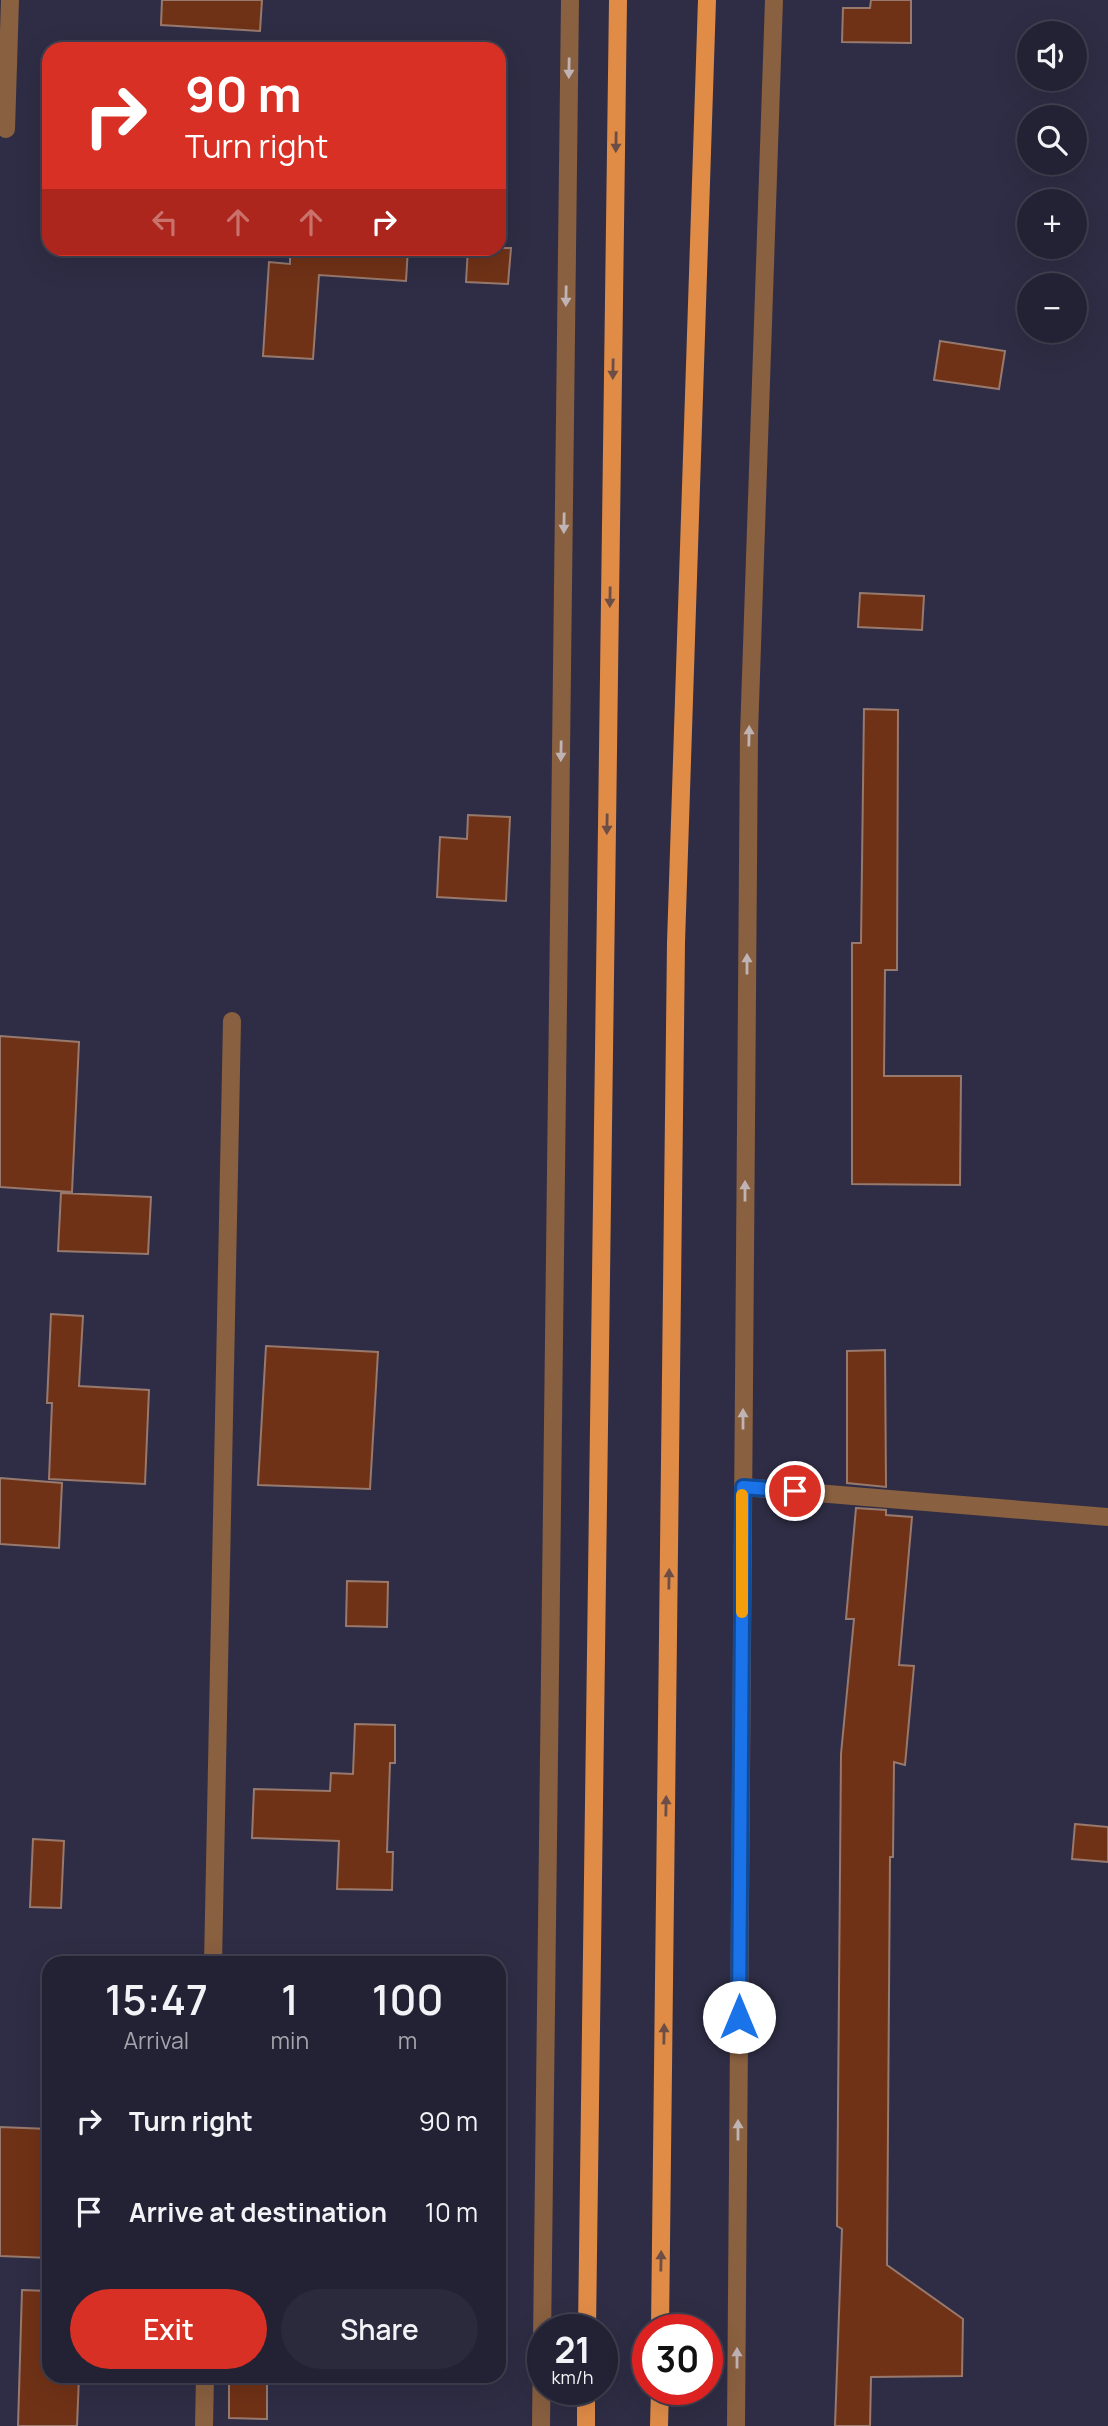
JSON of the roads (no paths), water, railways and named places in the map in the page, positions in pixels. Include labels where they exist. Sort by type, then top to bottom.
[{"type":"main road","points":[[587,2314],[618,0]]},
{"type":"main road","points":[[660,2314],[676,943],[707,0]]},
{"type":"main road","points":[[586,2405],[586,2426]]},
{"type":"main road","points":[[659,2426],[660,2405]]},
{"type":"street","points":[[6,129],[10,0]]},
{"type":"street","points":[[541,2426],[570,0]]},
{"type":"street","points":[[736,2426],[749,734],[774,0]]},
{"type":"street","points":[[213,1956],[232,1021]]},
{"type":"street","points":[[743,1487],[1108,1517]]},
{"type":"street","points":[[204,2426],[205,2383]]}]
